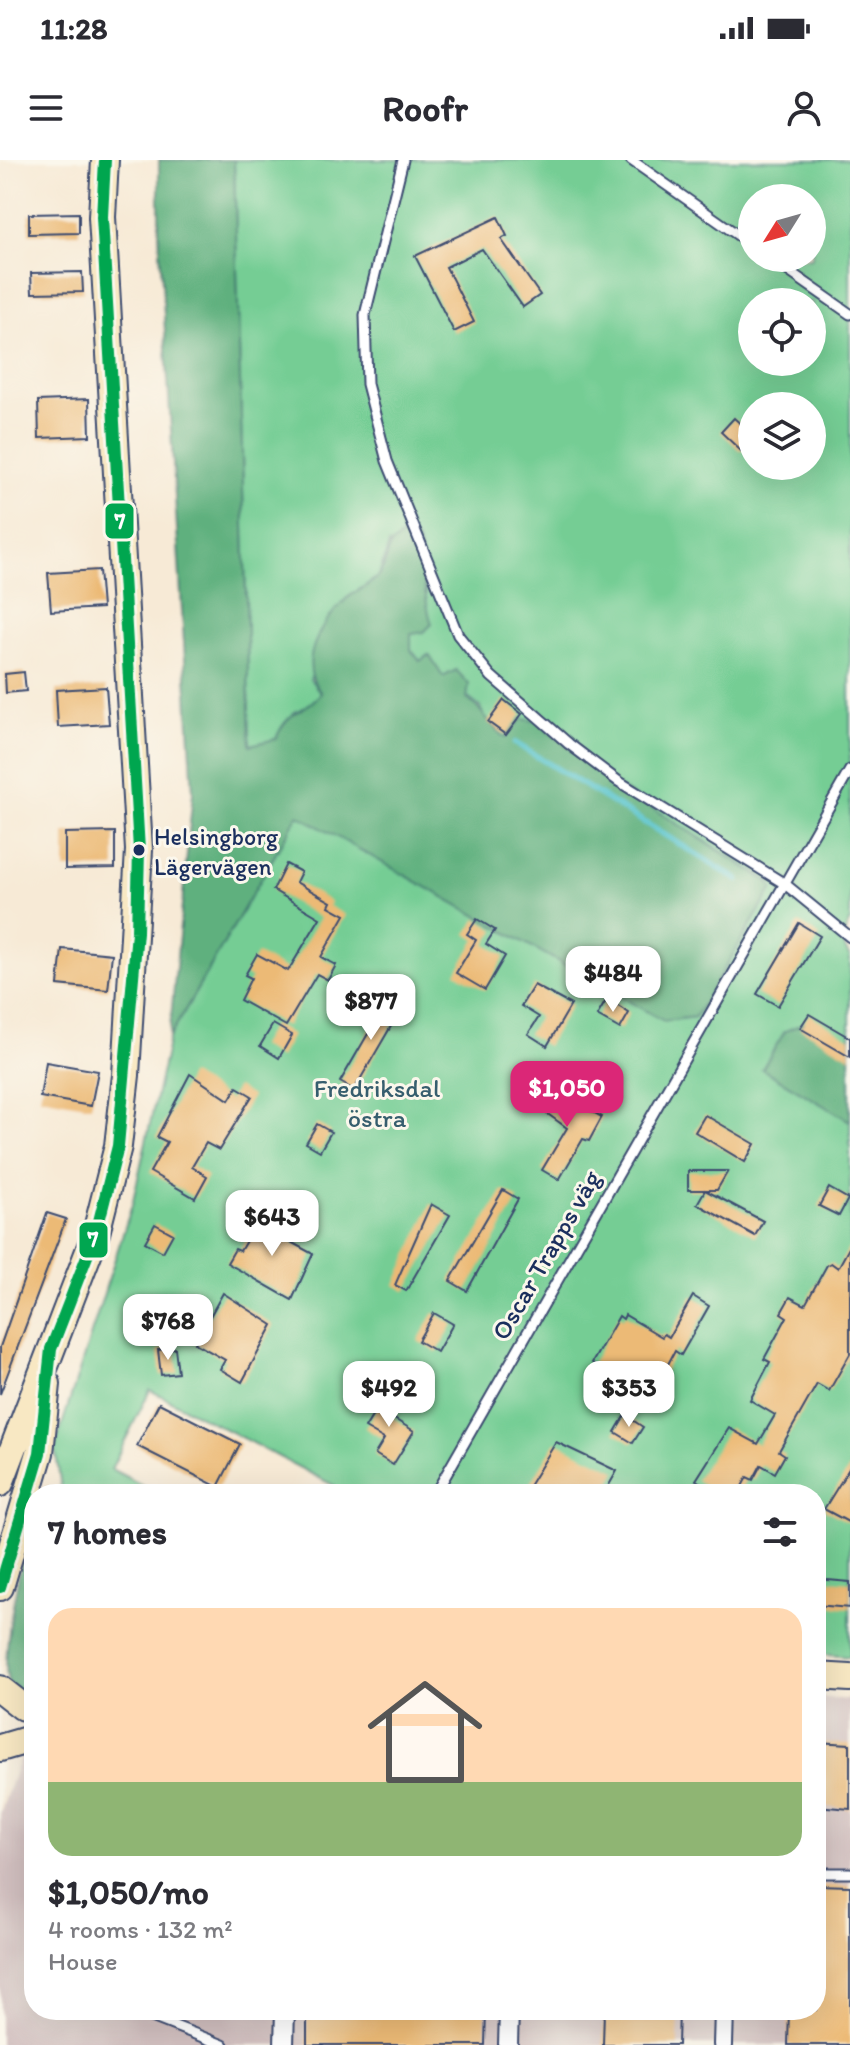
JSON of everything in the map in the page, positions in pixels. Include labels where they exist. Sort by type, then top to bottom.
[{"type":"street","points":[[0,1483],[96,1233],[118,1146],[137,932],[139,850],[102,217],[105,160]]},
{"type":"street","points":[[31,1484],[40,1453],[51,1349]]},
{"type":"street","points":[[0,1587],[24,1507]]},
{"type":"street","points":[[826,1677],[850,1678]]},
{"type":"street","points":[[0,1689],[24,1707]]},
{"type":"street","points":[[0,1733],[24,1728]]},
{"type":"street","points":[[0,1748],[24,1741]]},
{"type":"street","points":[[284,2045],[285,2020]]},
{"type":"street","points":[[508,2045],[509,2020]]},
{"type":"street","points":[[723,2045],[724,2020]]},
{"type":"lane","points":[[403,160],[368,296],[365,360],[379,437],[449,619],[467,648],[491,676],[569,744],[618,781],[785,884],[850,937]]},
{"type":"lane","points":[[631,160],[738,235]]},
{"type":"lane","points":[[790,272],[850,314]]},
{"type":"lane","name":"Oscar Trapps väg","points":[[441,1484],[850,770]]},
{"type":"lane","points":[[826,1873],[850,1873]]},
{"type":"lane","points":[[154,2020],[223,2045]]},
{"type":"shaded area","points":[[826,1698],[850,1700],[850,2045],[0,2045],[0,1813],[24,1747],[24,2020],[826,2020]]},
{"type":"green space","points":[[159,160],[234,160],[250,745],[276,739],[285,722],[321,693],[311,669],[314,644],[320,632],[345,600],[377,578],[390,548],[405,533],[418,541],[432,624],[424,632],[411,634],[411,650],[420,661],[429,655],[443,677],[456,670],[469,684],[467,699],[505,738],[521,719],[536,721],[609,781],[769,882],[773,888],[695,1017],[664,1021],[298,815],[169,1038],[193,792],[159,233]]},
{"type":"green space","name":"Fredriksdal östra","points":[[234,160],[850,160],[850,920],[841,941],[850,957],[850,1052],[762,1069],[850,1121],[850,1657],[826,1655],[826,1484],[331,1484],[150,1390],[111,1469],[140,1484],[61,1484],[55,1447],[132,1205],[169,1038],[298,815],[664,1021],[695,1017],[773,888],[769,881],[609,781],[536,721],[506,739],[487,724],[480,707],[443,678],[428,655],[420,661],[411,650],[411,634],[424,631],[432,624],[425,606],[427,576],[389,544],[379,576],[346,599],[310,679],[321,693],[310,707],[295,711],[276,739],[250,746]]},
{"type":"green space","points":[[804,1023],[850,1052],[850,1121],[762,1069],[785,1031]]},
{"type":"green space","points":[[24,1552],[24,1693],[8,1682],[6,1668]]},
{"type":"building","points":[[79,213],[79,233],[29,234],[29,214]]},
{"type":"building","points":[[498,217],[507,236],[501,239],[540,295],[523,307],[482,249],[446,267],[474,322],[454,332],[415,256]]},
{"type":"building","points":[[82,272],[83,292],[32,293],[31,273]]},
{"type":"building","points":[[89,399],[90,436],[39,438],[38,401]]},
{"type":"building","points":[[734,418],[738,422],[738,448],[721,432]]},
{"type":"building","points":[[99,570],[102,608],[51,611],[48,573]]},
{"type":"building","points":[[24,672],[26,691],[6,693],[5,674]]},
{"type":"building","points":[[106,687],[109,724],[58,727],[56,690]]},
{"type":"building","points":[[504,700],[522,714],[506,735],[488,722]]},
{"type":"building","points":[[115,832],[115,868],[65,869],[65,833]]},
{"type":"building","points":[[286,864],[301,872],[296,882],[331,902],[329,906],[345,915],[321,957],[336,965],[328,980],[317,974],[286,1026],[240,1000],[251,978],[245,975],[257,954],[288,971],[320,918],[273,890]]},
{"type":"building","points":[[477,919],[495,930],[486,944],[505,956],[485,990],[456,973],[476,940],[467,934]]},
{"type":"building","points":[[799,923],[820,936],[778,1006],[757,994]]},
{"type":"building","points":[[62,949],[112,954],[108,990],[58,985]]},
{"type":"building","points":[[534,985],[571,1005],[547,1046],[528,1034],[539,1017],[521,1006]]},
{"type":"building","points":[[380,997],[401,1009],[354,1090],[340,1082],[376,1020],[369,1015]]},
{"type":"building","points":[[607,999],[629,1013],[620,1029],[597,1016]]},
{"type":"building","points":[[809,1014],[850,1038],[850,1057],[800,1028]]},
{"type":"building","points":[[273,1024],[292,1035],[279,1058],[260,1046]]},
{"type":"building","points":[[46,1062],[98,1071],[91,1106],[40,1097]]},
{"type":"building","points":[[190,1074],[229,1100],[237,1087],[252,1096],[219,1150],[206,1143],[192,1167],[207,1176],[195,1198],[150,1172],[167,1142],[157,1137]]},
{"type":"building","points":[[549,1088],[602,1117],[589,1141],[583,1139],[559,1180],[542,1170],[567,1128],[538,1107]]},
{"type":"building","points":[[705,1115],[755,1144],[745,1162],[695,1132]]},
{"type":"building","points":[[317,1124],[331,1132],[320,1151],[306,1143]]},
{"type":"building","points":[[688,1171],[728,1171],[717,1190],[688,1190]]},
{"type":"building","points":[[829,1188],[848,1199],[839,1216],[819,1206]]},
{"type":"building","points":[[503,1190],[518,1199],[467,1291],[450,1281]]},
{"type":"building","points":[[705,1190],[763,1221],[755,1236],[697,1204]]},
{"type":"building","points":[[431,1204],[450,1215],[406,1291],[395,1285]]},
{"type":"building","points":[[263,1212],[280,1223],[274,1233],[313,1254],[292,1300],[227,1263],[235,1249],[240,1251]]},
{"type":"building","points":[[47,1213],[66,1219],[0,1394],[0,1347]]},
{"type":"building","points":[[155,1224],[173,1234],[163,1252],[145,1242]]},
{"type":"building","points":[[850,1246],[850,1354],[829,1391],[817,1384],[779,1451],[785,1455],[775,1473],[761,1465],[753,1480],[747,1477],[743,1484],[703,1484],[696,1480],[729,1428],[758,1444],[775,1415],[750,1400],[770,1362],[764,1359],[787,1317],[781,1313],[790,1297],[805,1305],[827,1265],[831,1263],[838,1268]]},
{"type":"building","points":[[223,1293],[273,1325],[242,1382],[220,1369],[225,1360],[195,1343]]},
{"type":"building","points":[[693,1296],[709,1306],[681,1355],[675,1351],[643,1411],[590,1385],[600,1368],[592,1363],[619,1316],[623,1319],[625,1315],[662,1337],[664,1334],[669,1337]]},
{"type":"building","points":[[434,1313],[453,1324],[437,1352],[418,1341]]},
{"type":"building","points":[[175,1348],[178,1373],[161,1375],[158,1350]]},
{"type":"building","points":[[389,1389],[402,1398],[391,1417],[414,1431],[393,1465],[375,1454],[384,1439],[365,1428]]},
{"type":"building","points":[[159,1403],[240,1444],[220,1484],[212,1484],[137,1446]]},
{"type":"building","points":[[625,1415],[643,1427],[633,1443],[615,1432]]},
{"type":"building","points":[[556,1442],[617,1471],[610,1484],[530,1484]]},
{"type":"building","points":[[850,1467],[850,1523],[826,1510]]},
{"type":"building","points":[[826,1580],[850,1582],[850,1608],[826,1606]]},
{"type":"building","points":[[826,1743],[850,1744],[850,1809],[826,1807]]},
{"type":"building","points":[[826,1885],[850,1886],[850,2045],[788,2045],[789,2020],[826,2020]]},
{"type":"building","points":[[307,2020],[486,2020],[485,2045],[307,2045]]},
{"type":"building","points":[[604,2020],[679,2020],[678,2045],[603,2045]]},
{"type":"waterway","points":[[515,743],[738,880]]},
{"type":"transit line","name":"7","points":[[31,1484],[40,1453],[51,1349],[96,1233],[118,1146],[137,932],[139,850],[102,217],[105,160]]},
{"type":"transit line","name":"7","points":[[0,1587],[24,1507]]},
{"type":"place","name":"Helsingborg Lägervägen","points":[[139,850]]}]
